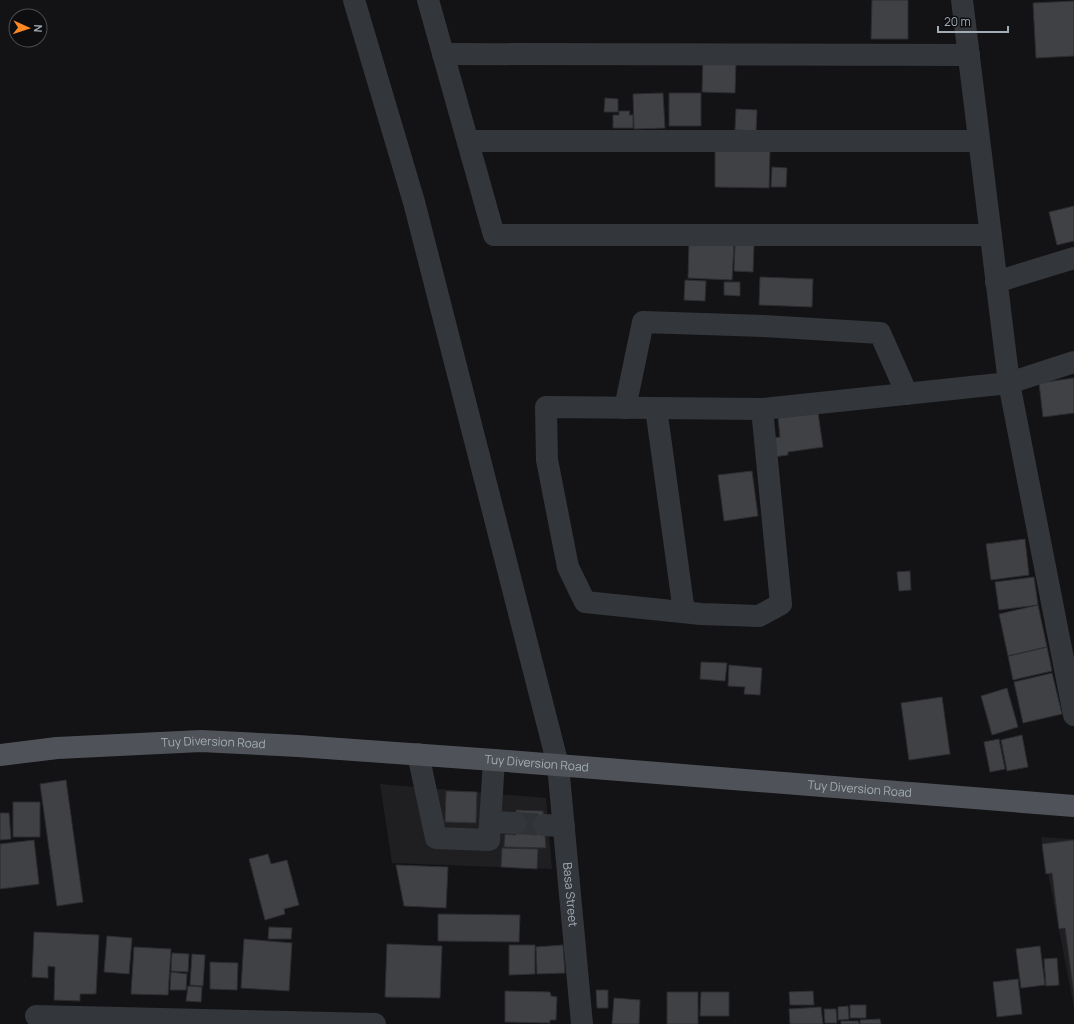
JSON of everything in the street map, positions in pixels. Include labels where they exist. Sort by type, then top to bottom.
[{"type":"main road","name":"Tuy Diversion Road","points":[[0,756],[57,748],[201,741],[418,754],[1074,806]]},
{"type":"street","name":"Basa Street","points":[[354,0],[414,202],[558,765],[554,825],[582,1024]]},
{"type":"street","points":[[428,0],[494,235],[991,235]]},
{"type":"street","points":[[962,0],[1009,383],[1068,645],[1074,715]]},
{"type":"street","points":[[443,54],[969,55]]},
{"type":"street","points":[[468,141],[979,141]]},
{"type":"street","points":[[996,282],[1074,258]]},
{"type":"street","points":[[624,408],[643,322],[764,326],[880,333],[908,394]]},
{"type":"street","points":[[762,409],[781,604],[759,616],[684,612],[585,602],[568,567],[548,460],[546,407],[762,409],[1009,383],[1074,362]]},
{"type":"street","points":[[656,408],[684,612]]},
{"type":"street","points":[[418,754],[436,838],[489,840],[494,760]]},
{"type":"street","points":[[490,822],[516,824]]},
{"type":"street","points":[[36,1016],[375,1024]]},
{"type":"shaded area","points":[[380,784],[546,798],[552,869],[392,863]]},
{"type":"shaded area","points":[[1041,837],[1074,839],[1074,1008],[1062,945]]},
{"type":"building","points":[[872,0],[908,0],[908,39],[871,39]]},
{"type":"building","points":[[1074,1],[1074,56],[1036,58],[1033,3]]},
{"type":"building","points":[[703,59],[736,61],[735,93],[702,92]]},
{"type":"building","points":[[663,93],[665,128],[634,129],[633,94]]},
{"type":"building","points":[[669,93],[701,93],[701,126],[669,126]]},
{"type":"building","points":[[605,98],[618,99],[618,112],[604,112]]},
{"type":"building","points":[[736,109],[757,110],[756,131],[735,130]]},
{"type":"building","points":[[619,111],[630,111],[629,115],[633,115],[633,128],[613,128],[613,115],[619,115]]},
{"type":"building","points":[[715,151],[770,151],[769,188],[715,187]]},
{"type":"building","points":[[772,167],[787,168],[786,187],[771,187]]},
{"type":"building","points":[[1074,206],[1074,241],[1057,245],[1049,212]]},
{"type":"building","points":[[689,242],[734,244],[732,280],[688,278]]},
{"type":"building","points":[[735,244],[754,245],[753,272],[734,271]]},
{"type":"building","points":[[760,277],[813,279],[812,307],[759,305]]},
{"type":"building","points":[[685,280],[706,281],[705,301],[684,300]]},
{"type":"building","points":[[724,282],[740,282],[740,296],[724,295]]},
{"type":"building","points":[[1074,378],[1074,413],[1043,417],[1039,383]]},
{"type":"building","points":[[818,413],[823,447],[788,452],[788,455],[774,457],[772,438],[780,437],[778,418]]},
{"type":"building","points":[[752,471],[758,516],[724,521],[718,475]]},
{"type":"building","points":[[1025,539],[1029,575],[991,580],[986,544]]},
{"type":"building","points":[[910,571],[911,590],[899,591],[897,572]]},
{"type":"building","points":[[1034,577],[1038,605],[999,610],[995,582]]},
{"type":"building","points":[[1038,605],[1047,647],[1008,656],[999,614]]},
{"type":"building","points":[[1047,647],[1052,671],[1013,680],[1008,656]]},
{"type":"building","points":[[701,662],[727,663],[725,681],[700,679]]},
{"type":"building","points":[[729,665],[762,668],[760,695],[744,694],[745,687],[728,686]]},
{"type":"building","points":[[1052,673],[1062,714],[1023,723],[1014,682]]},
{"type":"building","points":[[1007,688],[1018,727],[992,735],[981,696]]},
{"type":"building","points":[[942,697],[950,754],[909,760],[901,703]]},
{"type":"building","points":[[1022,735],[1028,767],[1007,771],[1001,740]]},
{"type":"building","points":[[999,739],[1005,769],[990,772],[984,742]]},
{"type":"building","points":[[66,780],[83,902],[57,906],[40,784]]},
{"type":"building","points":[[446,791],[477,792],[476,823],[445,822]]},
{"type":"building","points":[[13,802],[40,802],[40,837],[13,837]]},
{"type":"building","points":[[516,810],[543,811],[546,848],[504,847],[505,834],[516,835]]},
{"type":"building","points":[[0,813],[9,813],[11,839],[0,840]]},
{"type":"building","points":[[34,840],[39,884],[0,889],[0,844]]},
{"type":"building","points":[[1074,840],[1074,995],[1065,928],[1059,929],[1052,873],[1046,874],[1042,844]]},
{"type":"building","points":[[502,848],[538,849],[537,869],[501,867]]},
{"type":"building","points":[[268,854],[271,864],[287,860],[299,905],[284,909],[285,914],[265,920],[249,859]]},
{"type":"building","points":[[396,865],[448,867],[446,908],[404,906]]},
{"type":"building","points":[[438,914],[520,915],[519,942],[438,941]]},
{"type":"building","points":[[269,927],[292,928],[291,939],[268,939]]},
{"type":"building","points":[[34,932],[99,935],[96,994],[80,994],[80,1001],[54,1000],[55,967],[48,966],[48,978],[32,977]]},
{"type":"building","points":[[107,936],[132,938],[129,974],[104,972]]},
{"type":"building","points":[[244,939],[292,943],[289,991],[241,988]]},
{"type":"building","points":[[387,944],[442,946],[440,998],[385,997]]},
{"type":"building","points":[[509,945],[535,945],[535,974],[509,975]]},
{"type":"building","points":[[563,945],[565,973],[537,974],[536,947]]},
{"type":"building","points":[[1040,946],[1045,985],[1021,988],[1016,949]]},
{"type":"building","points":[[134,947],[171,949],[168,995],[131,994]]},
{"type":"building","points":[[172,953],[189,954],[188,972],[171,971]]},
{"type":"building","points":[[192,954],[205,955],[203,986],[190,985]]},
{"type":"building","points":[[1057,958],[1059,985],[1046,986],[1044,959]]},
{"type":"building","points":[[210,962],[238,963],[237,990],[210,989]]},
{"type":"building","points":[[171,972],[187,974],[186,990],[170,990]]},
{"type":"building","points":[[1018,979],[1022,1014],[997,1017],[993,982]]},
{"type":"building","points":[[188,986],[202,987],[201,1002],[186,1001]]},
{"type":"building","points":[[596,990],[608,990],[608,1008],[597,1008]]},
{"type":"building","points":[[505,991],[550,992],[551,996],[557,997],[556,1020],[550,1020],[550,1023],[505,1022]]},
{"type":"building","points":[[813,991],[814,1005],[790,1005],[789,992]]},
{"type":"building","points":[[667,992],[698,992],[698,1024],[667,1024]]},
{"type":"building","points":[[701,992],[729,992],[729,1016],[700,1016]]},
{"type":"building","points":[[614,998],[640,1000],[639,1024],[612,1024]]},
{"type":"building","points":[[850,1005],[866,1005],[866,1018],[850,1018]]},
{"type":"building","points":[[848,1006],[849,1019],[838,1020],[838,1007]]},
{"type":"building","points":[[821,1007],[823,1024],[790,1024],[789,1009]]},
{"type":"building","points":[[824,1009],[836,1009],[837,1023],[825,1023]]},
{"type":"building","points":[[880,1019],[881,1024],[860,1024],[860,1020]]},
{"type":"building","points":[[841,1021],[858,1021],[859,1024],[841,1024]]},
{"type":"tunnel","points":[[516,823],[544,825]]}]
